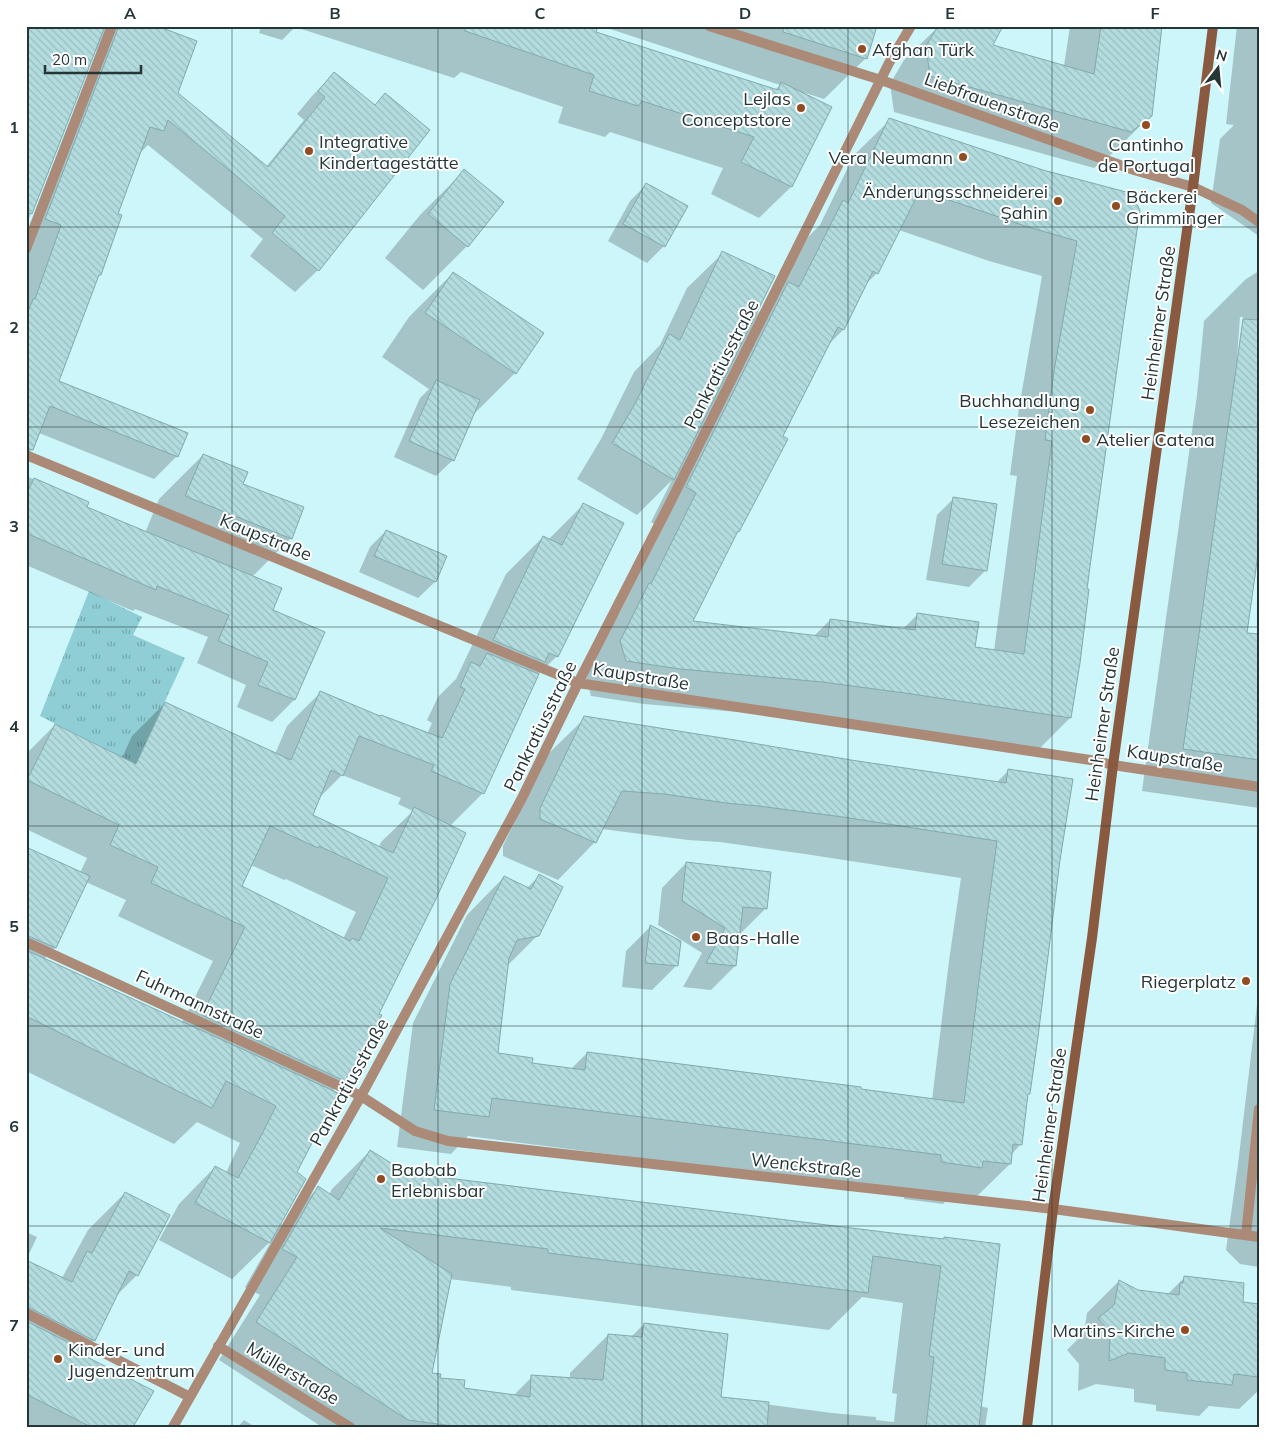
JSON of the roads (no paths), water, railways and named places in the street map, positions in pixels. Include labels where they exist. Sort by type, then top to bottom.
[{"type":"street","points":[[26,249],[112,26]]},
{"type":"street","name":"Liebfrauenstraße","points":[[709,26],[881,80],[1134,170],[1193,188],[1242,210],[1259,222]]},
{"type":"street","name":"Pankratiusstraße","points":[[173,1427],[361,1096],[522,798],[889,63],[911,26]]},
{"type":"street","name":"Heinheimer Straße","points":[[1027,1427],[1053,1209],[1092,938],[1113,765],[1193,188],[1213,26]]},
{"type":"street","name":"Kaupstraße","points":[[26,456],[578,683],[1259,787]]},
{"type":"street","name":"Fuhrmannstraße","points":[[26,942],[361,1096]]},
{"type":"street","name":"Wenckstraße","points":[[361,1096],[415,1131],[448,1141],[1053,1209],[1259,1237]]},
{"type":"street","points":[[1246,1236],[1259,1109]]},
{"type":"street","points":[[26,1313],[190,1397]]},
{"type":"street","name":"Müllerstraße","points":[[218,1346],[350,1427]]},
{"type":"place","name":"Afghan Türk","points":[[862,49]]},
{"type":"place","name":"Lejlas Conceptstore","points":[[801,108]]},
{"type":"place","name":"Cantinho de Portugal","points":[[1146,125]]},
{"type":"place","name":"Integrative Kindertagestätte","points":[[309,151]]},
{"type":"place","name":"Vera Neumann","points":[[963,157]]},
{"type":"place","name":"Änderungsschneiderei Şahin","points":[[1058,201]]},
{"type":"place","name":"Bäckerei Grimminger","points":[[1116,206]]},
{"type":"place","name":"Buchhandlung Lesezeichen","points":[[1090,410]]},
{"type":"place","name":"Atelier Catena","points":[[1086,439]]},
{"type":"place","name":"Baas-Halle","points":[[696,937]]},
{"type":"place","name":"Riegerplatz","points":[[1246,981]]},
{"type":"place","name":"Baobab Erlebnisbar","points":[[381,1179]]},
{"type":"place","name":"Martins-Kirche","points":[[1185,1330]]},
{"type":"place","name":"Kinder- und Jugendzentrum","points":[[58,1359]]}]
